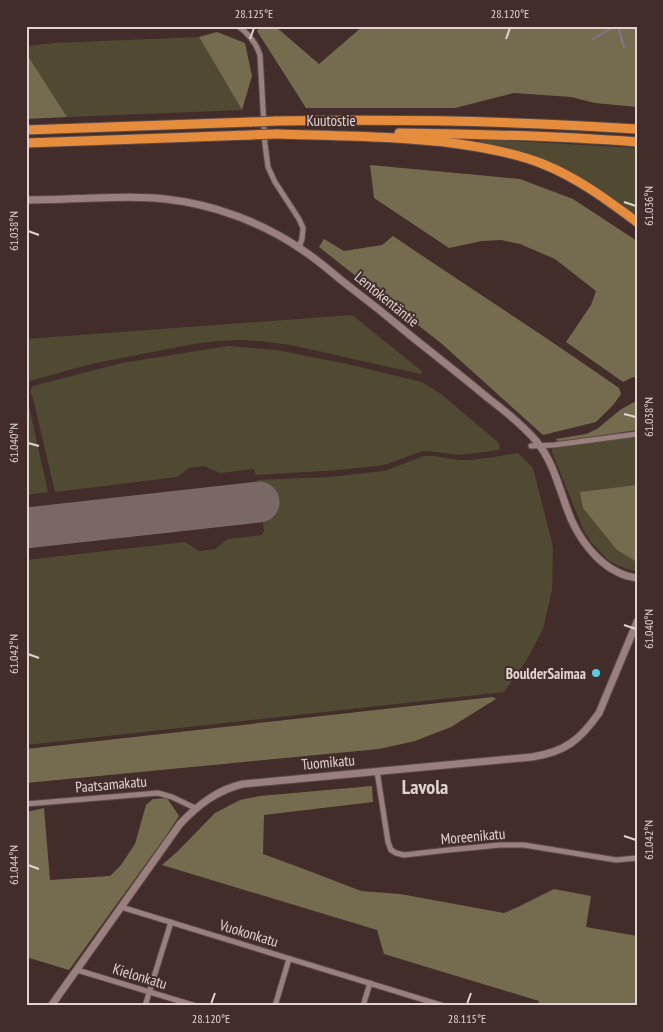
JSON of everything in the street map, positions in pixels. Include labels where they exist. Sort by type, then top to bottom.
[{"type":"highway","name":"Kuutostie","points":[[26,130],[276,121],[364,120],[476,121],[637,129]]},
{"type":"highway","points":[[555,124],[637,125]]},
{"type":"highway","name":"Kuutostie","points":[[26,143],[250,134],[391,133],[482,134],[637,142]]},
{"type":"highway","points":[[277,134],[438,141],[492,149],[524,157],[572,177],[637,222]]},
{"type":"street","points":[[238,26],[250,36],[260,55],[268,167],[303,228],[299,247]]},
{"type":"street","name":"Lentokentäntie","points":[[26,200],[141,197],[165,199],[208,207],[250,221],[299,247],[526,430],[540,446],[553,469],[571,520],[579,534],[592,551],[615,571],[625,576],[637,578]]},
{"type":"street","points":[[531,446],[637,434]]},
{"type":"street","name":"Tuomikatu","points":[[51,1006],[176,830],[195,808],[220,792],[235,786],[253,783],[550,754],[568,745],[584,732],[599,713],[637,622]]},
{"type":"street","name":"Moreenikatu","points":[[377,771],[388,842],[391,850],[396,854],[404,855],[500,845],[524,845],[616,860],[637,858]]},
{"type":"street","name":"Paatsamakatu","points":[[26,804],[158,793],[172,797],[195,808]]},
{"type":"street","name":"Vuokonkatu","points":[[121,907],[444,1006]]},
{"type":"street","points":[[145,1006],[171,922]]},
{"type":"street","points":[[275,1006],[289,958]]},
{"type":"street","name":"Kielonkatu","points":[[77,970],[196,1006]]},
{"type":"street","points":[[363,1006],[370,983]]},
{"type":"shaded area","points":[[261,26],[276,27],[319,64],[363,26],[637,26],[637,107],[595,103],[571,97],[514,93],[455,108],[306,108],[257,31]]},
{"type":"shaded area","points":[[217,32],[245,43],[252,76],[242,110],[199,37]]},
{"type":"shaded area","points":[[199,37],[242,110],[67,117],[26,53],[26,46],[54,43]]},
{"type":"shaded area","points":[[26,53],[67,117],[26,119]]},
{"type":"shaded area","points":[[478,139],[637,148],[637,215],[598,188],[542,158],[521,151],[479,142]]},
{"type":"shaded area","points":[[370,165],[520,179],[573,199],[637,241],[637,378],[633,377],[623,382],[566,342],[591,305],[596,291],[555,259],[520,244],[501,240],[482,241],[449,248],[374,198]]},
{"type":"shaded area","points":[[393,236],[619,388],[621,394],[614,404],[596,422],[543,435],[442,344],[319,247],[324,239],[344,251],[382,245]]},
{"type":"shaded area","points":[[352,315],[423,372],[420,374],[291,345],[239,340],[193,344],[91,364],[26,382],[26,339]]},
{"type":"shaded area","points":[[228,346],[276,350],[347,364],[422,382],[441,394],[499,443],[500,448],[499,450],[459,455],[422,451],[387,464],[376,466],[256,475],[254,469],[220,473],[204,466],[189,468],[177,477],[55,492],[30,391],[33,386],[122,363]]},
{"type":"shaded area","points":[[26,400],[48,492],[26,495]]},
{"type":"shaded area","points":[[637,402],[637,430],[558,442],[556,439],[586,434],[597,429],[620,410]]},
{"type":"shaded area","points":[[637,437],[637,572],[608,560],[591,542],[583,529],[552,452],[553,447]]},
{"type":"shaded area","points":[[518,453],[533,468],[553,547],[552,590],[543,629],[526,661],[504,692],[26,745],[26,560],[185,542],[199,551],[215,549],[228,539],[262,535],[264,530],[257,480],[329,477],[384,471],[424,456],[470,460]]},
{"type":"shaded area","points":[[637,485],[637,562],[617,550],[583,508],[580,492]]},
{"type":"shaded area","points":[[493,697],[496,699],[451,727],[415,741],[379,749],[26,783],[26,749]]},
{"type":"shaded area","points":[[372,786],[373,802],[264,815],[263,854],[361,891],[400,894],[504,913],[554,889],[591,896],[586,927],[637,936],[637,1004],[635,1006],[538,1006],[539,1001],[384,954],[377,930],[162,865],[215,813],[240,800],[260,796]]},
{"type":"shaded area","points":[[167,798],[179,816],[69,970],[26,957],[26,812],[44,808],[50,880],[110,876],[121,865],[135,844],[146,805],[153,799]]},
{"type":"waterway","points":[[593,39],[615,26]]},
{"type":"waterway","points":[[618,26],[624,47]]},
{"type":"runway","points":[[26,528],[259,502]]},
{"type":"place","name":"BoulderSaimaa","points":[[596,673]]},
{"type":"district","name":"Lavola","points":[[425,787]]}]
